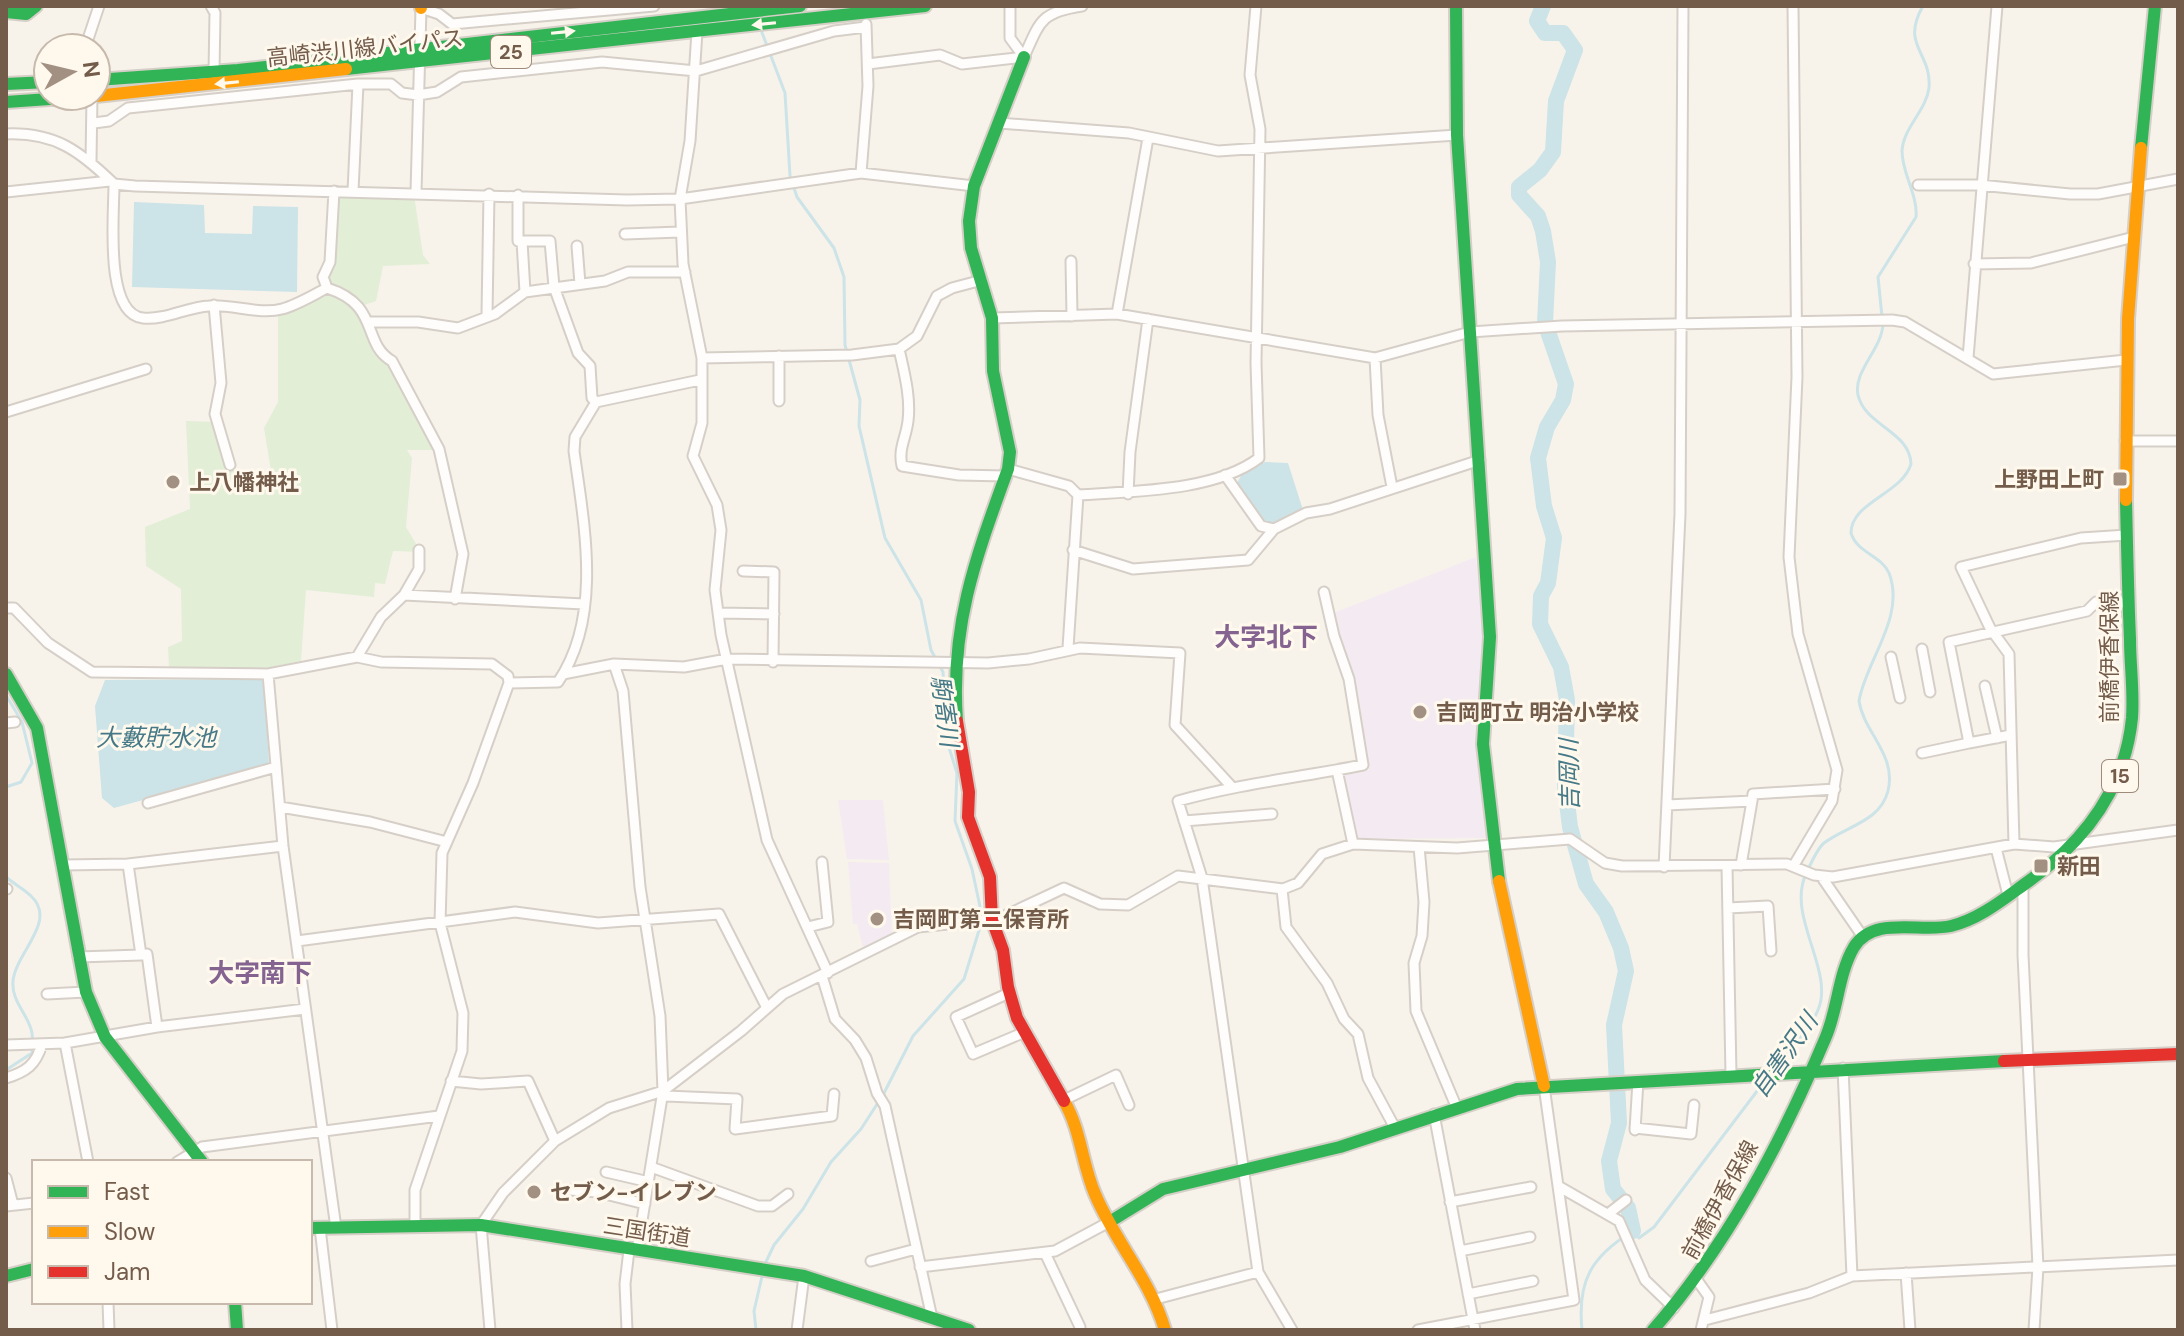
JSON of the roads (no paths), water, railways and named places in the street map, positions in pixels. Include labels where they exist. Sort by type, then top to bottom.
[{"type":"street","points":[[6,12],[26,14],[36,6]]},
{"type":"street","points":[[90,32],[99,6]]},
{"type":"street","points":[[211,6],[215,13],[214,72]]},
{"type":"street","points":[[416,192],[421,7],[439,14],[452,24],[547,10],[654,6]]},
{"type":"street","name":"高崎渋川線バイパス","points":[[112,79],[214,72],[800,6]]},
{"type":"street","name":"高崎渋川線バイパス","points":[[112,94],[925,6]]},
{"type":"street","points":[[1010,6],[1010,38],[1024,57]]},
{"type":"street","points":[[1082,6],[1060,9],[1040,21],[974,186],[969,234],[992,318],[993,371],[1010,452],[1006,472],[969,576],[961,617],[956,712],[958,743],[967,770],[968,817],[990,877],[992,920],[1003,950],[1009,993],[1025,1032],[1079,1131],[1095,1194],[1156,1299],[1165,1330]]},
{"type":"street","points":[[899,349],[909,419],[900,447],[902,466],[959,475],[1006,472],[1069,486],[1078,495],[1128,494],[1225,475],[1259,458],[1260,129],[1250,75],[1256,6]]},
{"type":"street","points":[[1418,1330],[1474,1325],[1574,1300],[1544,1086],[1502,904],[1483,744],[1490,637],[1457,135],[1456,6]]},
{"type":"street","points":[[1664,867],[1679,528],[1683,6]]},
{"type":"street","points":[[1793,6],[1797,322],[1789,557],[1798,634],[1837,770],[1835,789],[1796,866]]},
{"type":"street","points":[[1968,358],[1997,6]]},
{"type":"street","name":"前橋伊香保線","points":[[1653,1330],[1697,1280],[1724,1242],[1833,1019],[1850,958],[1863,937],[1880,930],[1959,924],[2023,885],[2072,846],[2089,830],[2116,789],[2127,755],[2132,717],[2126,360],[2137,186],[2155,6]]},
{"type":"street","points":[[861,173],[868,64],[866,13]]},
{"type":"street","points":[[94,123],[109,121],[128,108],[358,84],[391,84],[402,93],[418,95],[437,92],[461,77],[602,62],[696,71],[834,31],[866,27]]},
{"type":"street","points":[[697,31],[690,141],[680,199],[680,232],[702,358],[702,423],[693,456],[717,505],[721,530],[715,590],[718,613],[767,840],[808,927],[825,975],[835,1019],[866,1058],[880,1098],[932,1318]]},
{"type":"street","points":[[868,64],[940,55],[962,64],[1024,57]]},
{"type":"street","points":[[6,84],[32,83]]},
{"type":"street","points":[[353,191],[358,84]]},
{"type":"street","name":"高崎渋川線バイパス","points":[[6,102],[32,100]]},
{"type":"street","points":[[91,161],[94,112]]},
{"type":"street","points":[[999,123],[1103,130],[1218,151],[1457,135]]},
{"type":"street","points":[[6,134],[35,133],[52,138],[91,161],[112,182],[115,270],[119,299],[129,314],[143,318],[167,316],[214,305],[281,310],[327,288]]},
{"type":"street","points":[[1117,314],[1148,138]]},
{"type":"street","points":[[6,192],[112,182],[680,199],[861,173],[974,186]]},
{"type":"street","points":[[1918,185],[1923,182],[1980,185],[2070,194],[2178,179]]},
{"type":"street","points":[[334,191],[330,262],[323,277],[327,288],[355,301],[369,322],[382,355],[392,361],[439,449],[463,554],[455,599]]},
{"type":"street","points":[[487,315],[489,194]]},
{"type":"street","points":[[518,195],[518,241],[550,241],[554,287],[578,353],[590,366],[592,398],[596,402]]},
{"type":"street","points":[[625,234],[680,232]]},
{"type":"street","points":[[1974,264],[2031,263],[2134,237]]},
{"type":"street","points":[[522,241],[525,292]]},
{"type":"street","points":[[577,246],[580,284]]},
{"type":"street","points":[[1071,261],[1072,316]]},
{"type":"street","points":[[369,322],[418,322],[458,328],[495,314],[525,292],[605,281],[628,272],[685,272]]},
{"type":"street","points":[[702,358],[852,355],[899,349],[917,336],[937,296],[952,288],[982,280]]},
{"type":"street","points":[[214,305],[221,383],[215,414],[230,465]]},
{"type":"street","points":[[992,318],[1117,314],[1375,358],[1470,332],[1562,326],[1880,321],[1905,322],[2000,374],[2126,360]]},
{"type":"street","points":[[1128,494],[1130,452],[1148,319]]},
{"type":"street","points":[[779,356],[779,401]]},
{"type":"street","points":[[1375,358],[1378,415],[1392,487]]},
{"type":"street","points":[[6,412],[146,369]]},
{"type":"street","points":[[509,683],[558,682],[563,674],[584,604],[587,540],[574,451],[575,437],[596,402],[700,380]]},
{"type":"street","points":[[2125,441],[2178,441]]},
{"type":"street","points":[[1073,550],[1133,569],[1248,560],[1274,529],[1306,513],[1330,509],[1480,460]]},
{"type":"street","points":[[1225,475],[1261,526],[1274,529]]},
{"type":"street","points":[[1068,648],[1078,495]]},
{"type":"street","points":[[2014,844],[2009,654],[1994,629],[1990,628],[1961,567],[2081,538],[2127,535]]},
{"type":"street","points":[[357,657],[381,617],[404,595],[419,569],[419,550]]},
{"type":"street","points":[[743,571],[774,572],[773,662]]},
{"type":"street","points":[[1292,1330],[1258,1272],[1246,1170],[1202,878],[1178,801],[1231,786],[1283,782],[1363,765],[1349,679],[1334,636],[1324,592]]},
{"type":"street","points":[[404,595],[584,604]]},
{"type":"street","points":[[1969,743],[1949,642],[1994,629],[2087,611],[2096,602],[2129,603]]},
{"type":"street","points":[[6,608],[14,608],[48,643],[92,672],[268,674],[357,657],[381,662],[492,664],[504,671],[509,683],[439,870],[440,923],[463,1013],[462,1051],[415,1190],[415,1225]]},
{"type":"street","points":[[718,613],[774,614]]},
{"type":"street","points":[[563,674],[614,664],[684,667],[727,659],[773,662],[961,662],[1029,659],[1068,648],[1180,653],[1175,725],[1231,786]]},
{"type":"street","points":[[1922,649],[1930,692]]},
{"type":"street","points":[[1891,657],[1900,698]]},
{"type":"street","points":[[614,664],[623,691],[644,921],[660,1016],[663,1091],[645,1204],[625,1284],[627,1330]]},
{"type":"street","points":[[6,674],[37,728],[86,992],[105,1037],[198,1156],[322,1129],[439,1116]]},
{"type":"street","points":[[268,674],[283,846],[336,1228]]},
{"type":"street","points":[[1985,686],[1997,738]]},
{"type":"street","points":[[1922,753],[2011,735]]},
{"type":"street","points":[[148,803],[276,767]]},
{"type":"street","points":[[1337,770],[1353,844]]},
{"type":"street","points":[[1741,865],[1753,794],[1835,789]]},
{"type":"street","points":[[1667,805],[1752,801]]},
{"type":"street","points":[[280,807],[370,822],[447,842]]},
{"type":"street","points":[[1184,821],[1272,814]]},
{"type":"street","points":[[1817,876],[1861,874],[2014,844],[2072,846],[2178,830]]},
{"type":"street","points":[[490,1330],[481,1225],[503,1193],[555,1141],[609,1108],[663,1091],[783,994],[918,927],[992,920],[1064,888],[1100,904],[1128,905],[1178,876],[1282,889],[1298,883],[1322,854],[1353,844],[1457,848],[1570,839],[1605,863],[1664,867],[1796,866],[1817,876],[1863,937]]},
{"type":"street","points":[[63,865],[128,864],[283,846]]},
{"type":"street","points":[[1419,847],[1424,902],[1422,936],[1414,963],[1416,1011],[1456,1106]]},
{"type":"street","points":[[1996,848],[2008,895]]},
{"type":"street","points":[[808,927],[828,922],[822,862]]},
{"type":"street","points":[[128,864],[141,955]]},
{"type":"street","points":[[1727,866],[1731,1075]]},
{"type":"street","points":[[2023,885],[2038,1267],[2034,1330]]},
{"type":"street","points":[[1282,889],[1286,927],[1327,983],[1344,1019],[1358,1034],[1368,1078],[1395,1128]]},
{"type":"street","points":[[1728,908],[1768,906],[1771,951]]},
{"type":"street","points":[[297,941],[515,912],[598,923],[719,914],[767,1008]]},
{"type":"street","points":[[78,957],[147,954],[157,1027]]},
{"type":"street","points":[[47,994],[86,992]]},
{"type":"street","points":[[1009,993],[956,1017],[973,1054],[1025,1032]]},
{"type":"street","points":[[6,1045],[65,1043],[157,1027],[305,1009]]},
{"type":"street","points":[[65,1043],[88,1160]]},
{"type":"street","points":[[6,1078],[25,1072],[38,1056],[42,1044]]},
{"type":"street","points":[[920,1267],[1045,1253],[1111,1221],[1163,1189],[1316,1154],[1506,1091],[1544,1086],[1843,1068],[2178,1054]]},
{"type":"street","points":[[1843,1068],[1852,1276]]},
{"type":"street","points":[[1064,1100],[1116,1075],[1129,1105]]},
{"type":"street","points":[[451,1081],[481,1084],[528,1081],[555,1141]]},
{"type":"street","points":[[1634,1081],[1635,1129],[1691,1134],[1694,1105]]},
{"type":"street","points":[[663,1091],[666,1096],[737,1099],[735,1129],[832,1116],[834,1094]]},
{"type":"street","points":[[1434,1114],[1474,1325]]},
{"type":"street","points":[[651,1167],[758,1206],[772,1206],[788,1194]]},
{"type":"street","points":[[606,1172],[649,1182]]},
{"type":"street","points":[[6,1178],[9,1206],[32,1203]]},
{"type":"street","points":[[1558,1186],[1608,1214],[1624,1227],[1645,1280],[1674,1308]]},
{"type":"street","points":[[1450,1202],[1531,1187]]},
{"type":"street","points":[[570,1190],[597,1192],[645,1204]]},
{"type":"street","points":[[1608,1214],[1622,1203]]},
{"type":"street","name":"三国街道","points":[[315,1228],[481,1225],[804,1276],[969,1330]]},
{"type":"street","points":[[315,1228],[332,1330]]},
{"type":"street","points":[[1460,1251],[1530,1237]]},
{"type":"street","points":[[871,1261],[916,1249]]},
{"type":"street","points":[[1045,1253],[1080,1327]]},
{"type":"street","points":[[1703,1325],[1771,1300],[1809,1293],[1852,1276],[2178,1260]]},
{"type":"street","points":[[6,1276],[32,1270]]},
{"type":"street","points":[[1156,1299],[1258,1272]]},
{"type":"street","points":[[1906,1273],[1910,1330]]},
{"type":"street","points":[[797,1330],[804,1276]]},
{"type":"street","points":[[1697,1280],[1709,1297],[1703,1325]]},
{"type":"street","points":[[1468,1294],[1533,1281]]},
{"type":"street","points":[[108,1304],[109,1330]]},
{"type":"street","points":[[235,1304],[237,1330]]},
{"type":"water","points":[[134,202],[204,205],[205,233],[252,234],[253,206],[298,207],[297,292],[132,287]]},
{"type":"water","points":[[1265,462],[1288,463],[1303,510],[1271,527],[1262,523],[1236,485],[1243,472]]},
{"type":"water","name":"大藪貯水池","points":[[264,679],[269,765],[114,808],[102,798],[95,706],[105,680]]},
{"type":"waterway","name":"吉岡川","points":[[1543,6],[1537,21],[1545,33],[1563,33],[1575,50],[1556,101],[1553,152],[1540,170],[1519,187],[1519,195],[1538,216],[1543,231],[1548,262],[1545,323],[1566,384],[1563,400],[1547,427],[1538,458],[1544,506],[1554,538],[1548,583],[1541,596],[1540,624],[1561,667],[1567,700],[1565,786],[1570,827],[1586,884],[1606,912],[1621,948],[1626,971],[1614,1025],[1619,1123],[1609,1161],[1613,1189],[1628,1208],[1633,1231]]},
{"type":"waterway","name":"自害沢川","points":[[1882,317],[1878,277],[1916,217],[1902,151],[1906,135],[1924,104],[1929,88],[1929,76],[1915,31],[1923,6]]},
{"type":"waterway","name":"駒寄川","points":[[761,30],[785,93],[790,176],[797,197],[834,248],[844,277],[845,345],[860,400],[859,426],[885,538],[921,600],[931,650],[943,672],[946,738],[957,773],[955,821],[972,869],[982,916]]},
{"type":"waterway","name":"自害沢川","points":[[1774,1069],[1809,1026],[1822,995],[1802,907],[1801,890],[1806,874],[1824,843],[1878,810],[1888,791],[1890,778],[1884,755],[1867,724],[1859,701],[1889,622],[1893,589],[1885,567],[1858,545],[1851,533],[1859,513],[1898,483],[1911,464],[1903,444],[1869,414],[1858,395],[1860,377],[1878,342],[1883,324]]},
{"type":"waterway","points":[[6,695],[22,722],[32,763],[21,782],[6,787]]},
{"type":"waterway","points":[[6,877],[31,896],[40,916],[13,981],[17,1002],[32,1033],[32,1053],[6,1070]]},
{"type":"waterway","name":"駒寄川","points":[[765,1264],[774,1245],[803,1209],[831,1162],[861,1129],[883,1095],[913,1036],[964,979],[981,924]]},
{"type":"waterway","name":"自害沢川","points":[[1582,1330],[1585,1283],[1598,1260],[1633,1231],[1639,1238],[1654,1227],[1767,1078]]},
{"type":"waterway","name":"駒寄川","points":[[756,1330],[754,1311],[763,1272]]},
{"type":"place","name":"上野田上町","points":[[2120,479]]},
{"type":"place","name":"上八幡神社","points":[[173,482]]},
{"type":"place","name":"吉岡町立 明治小学校","points":[[1420,712]]},
{"type":"place","name":"新田","points":[[2041,866]]},
{"type":"place","name":"吉岡町第二保育所","points":[[877,919]]},
{"type":"place","name":"セブン-イレブン","points":[[534,1192]]},
{"type":"district","name":"大字北下","points":[[1266,637]]},
{"type":"district","name":"大字南下","points":[[260,973]]}]
